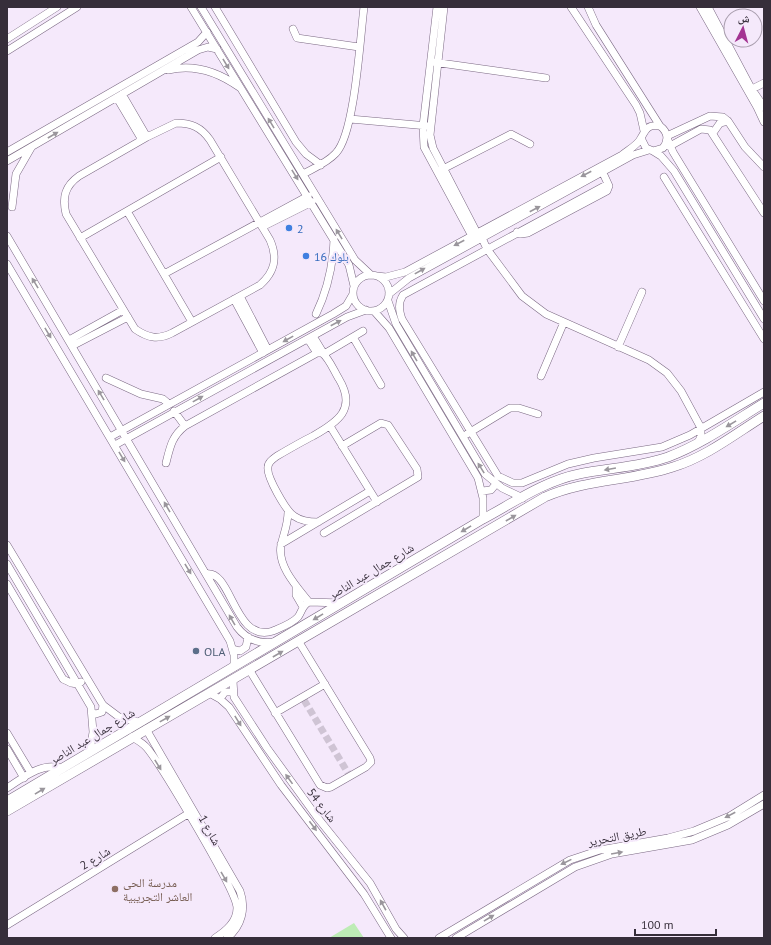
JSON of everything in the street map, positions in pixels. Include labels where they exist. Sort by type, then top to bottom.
[{"type":"main road","name":"شارع جمال عبد الناصر","points":[[7,801],[483,519],[559,479],[668,457],[716,433],[764,404]]},
{"type":"main road","name":"شارع جمال عبد الناصر","points":[[7,811],[132,737],[211,694],[546,497],[581,485],[674,467],[697,457],[764,416]]},
{"type":"main road","points":[[410,562],[410,568],[416,573]]},
{"type":"main road","points":[[392,573],[398,578],[400,583]]},
{"type":"street","points":[[7,39],[58,7]]},
{"type":"street","points":[[7,51],[77,7]]},
{"type":"street","points":[[192,7],[241,89],[302,174],[355,260],[374,276],[386,283],[388,297],[396,324],[461,437],[485,474],[496,484],[523,498]]},
{"type":"street","points":[[202,7],[310,199],[349,265],[354,286],[353,294],[356,304],[366,310],[374,311],[382,308],[388,297],[405,280],[477,237],[622,155],[648,127],[660,126]]},
{"type":"street","points":[[215,7],[296,142],[306,154],[321,165]]},
{"type":"street","points":[[302,174],[321,165],[337,153],[344,142],[350,119],[364,7]]},
{"type":"street","points":[[437,7],[427,126],[431,143],[441,170],[482,248],[487,249],[522,296],[533,306],[564,322],[649,360],[667,373],[681,391],[701,428],[706,432],[716,433]]},
{"type":"street","points":[[433,62],[444,7]]},
{"type":"street","points":[[571,7],[640,112],[643,145],[668,163],[762,316],[751,318]]},
{"type":"street","points":[[588,7],[596,25],[660,126],[764,301]]},
{"type":"street","points":[[700,7],[754,94],[764,107]]},
{"type":"street","points":[[708,7],[754,94],[764,122]]},
{"type":"street","points":[[293,29],[297,38],[359,47]]},
{"type":"street","points":[[7,152],[198,42],[207,32]]},
{"type":"street","points":[[7,161],[198,50],[208,48],[217,49]]},
{"type":"street","points":[[433,62],[546,78]]},
{"type":"street","points":[[162,72],[176,68],[204,70],[224,78],[241,89]]},
{"type":"street","points":[[754,94],[764,83]]},
{"type":"street","points":[[754,94],[764,88]]},
{"type":"street","points":[[120,96],[144,139]]},
{"type":"street","points":[[354,286],[361,278],[396,275],[405,272],[603,173],[633,156],[663,148],[668,140],[684,128],[710,116],[723,117],[728,121],[745,147],[764,167]]},
{"type":"street","points":[[350,119],[427,126]]},
{"type":"street","points":[[714,133],[720,123],[728,121]]},
{"type":"street","points":[[176,123],[186,123],[196,126],[204,132],[221,157],[261,224],[274,249],[275,260],[273,270],[268,278],[260,285],[164,337],[154,338],[144,335],[135,329],[66,214],[63,203],[65,191],[71,181],[79,176],[144,139],[176,123]]},
{"type":"street","points":[[684,128],[688,136]]},
{"type":"street","points":[[668,140],[688,136],[701,129],[710,130],[714,133],[764,213]]},
{"type":"street","points":[[441,170],[511,134],[530,144]]},
{"type":"street","points":[[12,207],[16,174],[32,146]]},
{"type":"street","points":[[80,238],[221,157]]},
{"type":"street","points":[[603,173],[608,184],[403,295],[399,307],[402,319],[498,476],[513,483],[522,483],[568,464],[594,458],[662,447],[676,442],[764,392]]},
{"type":"street","points":[[664,177],[764,339]]},
{"type":"street","points":[[164,274],[310,199]]},
{"type":"street","points":[[682,205],[691,199]]},
{"type":"street","points":[[127,211],[192,322]]},
{"type":"street","points":[[7,236],[237,627],[248,637],[261,642],[276,642]]},
{"type":"street","points":[[316,314],[326,292],[332,270],[334,239]]},
{"type":"street","points":[[7,264],[115,445],[233,649],[234,667]]},
{"type":"street","points":[[618,347],[642,292]]},
{"type":"street","points":[[110,437],[342,309],[353,294]]},
{"type":"street","points":[[237,298],[266,351]]},
{"type":"street","points":[[70,343],[123,310]]},
{"type":"street","points":[[115,445],[310,337],[354,314],[366,310]]},
{"type":"street","points":[[374,311],[389,328],[478,478],[484,505],[483,519]]},
{"type":"street","points":[[70,343],[128,317]]},
{"type":"street","points":[[542,376],[564,322]]},
{"type":"street","points":[[166,463],[172,440],[177,432],[185,426],[363,331]]},
{"type":"street","points":[[306,605],[281,558],[281,544],[287,529],[288,512],[268,475],[268,467],[271,460],[340,419],[345,408],[346,396],[343,385],[310,337]]},
{"type":"street","points":[[353,337],[381,385]]},
{"type":"street","points":[[106,378],[141,394],[163,398],[169,404]]},
{"type":"street","points":[[461,437],[513,408],[538,414]]},
{"type":"street","points":[[174,411],[185,426]]},
{"type":"street","points":[[153,413],[157,421]]},
{"type":"street","points":[[324,533],[418,477],[417,469],[394,431],[388,425],[381,424],[342,446]]},
{"type":"street","points":[[330,426],[377,502]]},
{"type":"street","points":[[698,442],[701,436],[701,428]]},
{"type":"street","points":[[482,491],[491,490],[496,484]]},
{"type":"street","points":[[281,544],[370,491]]},
{"type":"street","points":[[344,507],[350,518]]},
{"type":"street","points":[[288,512],[302,520],[318,522]]},
{"type":"street","points":[[7,545],[86,679],[103,705],[119,717],[138,722]]},
{"type":"street","points":[[7,564],[78,684],[92,713],[93,732],[90,751]]},
{"type":"street","points":[[206,574],[212,574],[219,578],[241,617],[249,625],[260,631],[275,630],[291,622],[298,616],[306,605]]},
{"type":"street","points":[[7,584],[63,679],[70,683],[78,684],[86,679]]},
{"type":"street","points":[[306,605],[342,603]]},
{"type":"street","points":[[53,642],[61,637]]},
{"type":"street","points":[[233,649],[240,651],[246,647],[248,644],[248,637]]},
{"type":"street","points":[[250,671],[320,785],[327,788],[370,764],[370,758],[300,642]]},
{"type":"street","points":[[220,699],[225,692],[232,692],[232,681]]},
{"type":"street","points":[[275,713],[325,684]]},
{"type":"street","name":"شارع 54","points":[[232,692],[283,771],[370,883],[396,929],[404,938]]},
{"type":"street","name":"شارع 54","points":[[211,694],[220,699],[229,707],[281,785],[358,885],[391,938]]},
{"type":"street","points":[[92,713],[96,714],[102,712],[103,705]]},
{"type":"street","name":"شارع 1","points":[[146,729],[236,900],[236,912],[232,924],[226,931],[215,938]]},
{"type":"street","points":[[7,733],[32,774]]},
{"type":"street","name":"شارع 1","points":[[132,737],[147,748],[191,812],[240,891],[242,898],[241,919],[234,931],[227,938]]},
{"type":"street","points":[[7,749],[24,778]]},
{"type":"street","points":[[7,788],[48,766],[61,768]]},
{"type":"street","name":"طريق التحرير","points":[[439,938],[570,860],[600,850],[668,838],[694,831],[730,816],[764,795]]},
{"type":"street","name":"طريق التحرير","points":[[456,938],[575,867],[612,854],[692,840],[728,825],[764,804]]},
{"type":"street","name":"شارع 2","points":[[7,925],[191,812]]},
{"type":"green space","points":[[354,923],[364,938],[329,938]]},
{"type":"tunnel","points":[[304,700],[348,773]]},
{"type":"place","name":"2","points":[[289,228]]},
{"type":"place","name":"بلوك 16","points":[[306,256]]},
{"type":"place","name":"OLA","points":[[196,651]]},
{"type":"place","name":"مدرسة الحى العاشر التجريبية","points":[[115,889]]}]
